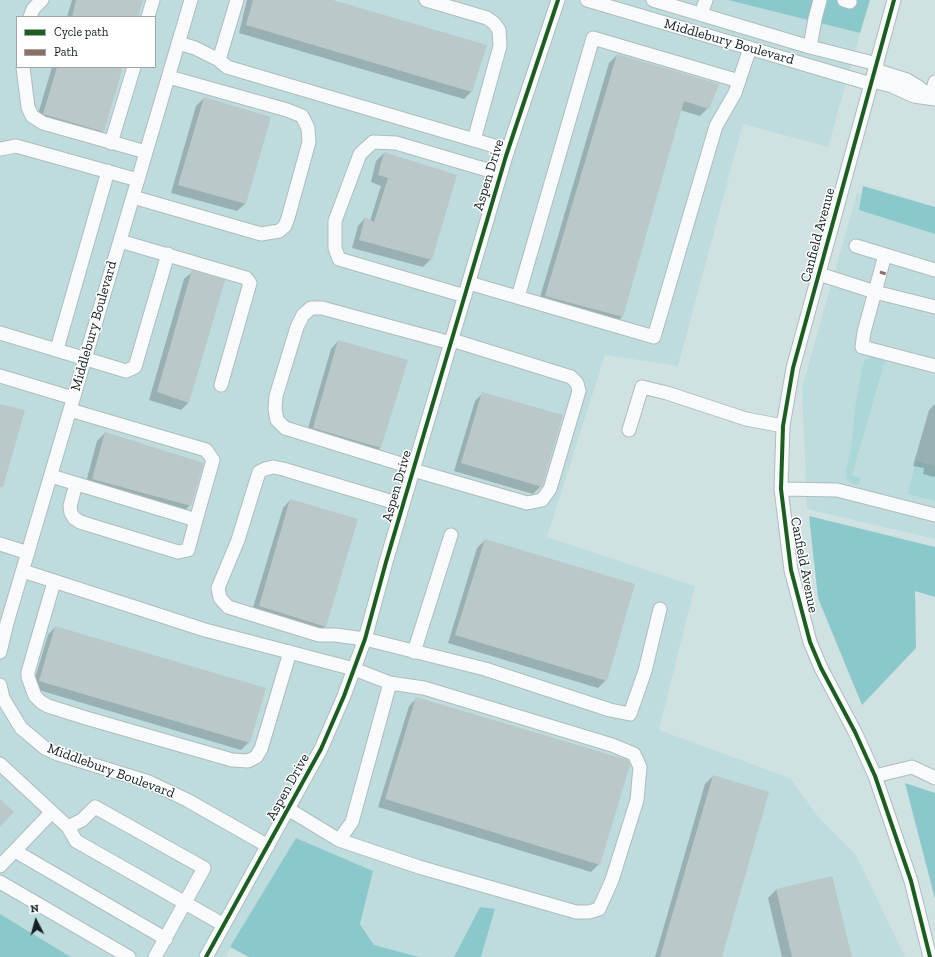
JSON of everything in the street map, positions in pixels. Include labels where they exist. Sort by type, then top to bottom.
[{"type":"street","points":[[30,16],[33,9],[42,0]]},
{"type":"street","points":[[148,16],[153,0]]},
{"type":"street","name":"Middlebury Boulevard","points":[[0,652],[22,571],[169,77],[190,0]]},
{"type":"street","points":[[219,60],[237,0]]},
{"type":"street","points":[[426,0],[487,18],[494,23],[499,30],[500,46],[474,140]]},
{"type":"street","name":"Aspen Drive","points":[[206,957],[321,749],[354,669],[365,639],[413,469],[508,150],[558,0]]},
{"type":"street","name":"Middlebury Boulevard","points":[[587,0],[750,48],[874,75]]},
{"type":"street","name":"Middlebury Boulevard","points":[[653,0],[810,46],[874,75]]},
{"type":"street","points":[[701,14],[706,0]]},
{"type":"street","points":[[810,46],[820,0]]},
{"type":"street","name":"Canfield Avenue","points":[[894,0],[818,274],[794,368],[782,426],[781,489],[791,570],[810,642],[821,668],[855,732],[875,776],[912,881],[930,957]]},
{"type":"street","points":[[518,297],[593,38],[739,81]]},
{"type":"street","points":[[178,43],[195,48],[219,60],[227,67],[508,150]]},
{"type":"street","points":[[469,283],[654,337],[716,126],[735,93],[750,48]]},
{"type":"street","points":[[23,68],[28,107],[32,116],[43,123],[146,152]]},
{"type":"street","points":[[112,143],[134,68]]},
{"type":"street","points":[[874,75],[892,86],[914,96],[933,99],[935,82]]},
{"type":"street","points":[[133,197],[261,234],[279,231],[285,226],[288,218],[309,142],[308,128],[302,116],[287,110],[169,77]]},
{"type":"street","points":[[465,296],[339,259],[335,248],[335,221],[360,154],[373,142],[396,143],[501,174]]},
{"type":"street","points":[[0,149],[16,146],[138,180]]},
{"type":"street","points":[[57,349],[108,171]]},
{"type":"street","points":[[120,241],[246,278],[250,283],[221,385]]},
{"type":"street","points":[[856,246],[935,270]]},
{"type":"street","points":[[0,333],[126,371],[135,367],[168,254]]},
{"type":"street","points":[[886,255],[874,292],[864,332],[862,347],[935,366]]},
{"type":"street","points":[[818,274],[874,292],[933,306]]},
{"type":"street","points":[[311,308],[322,308],[451,342],[571,377],[579,388],[550,489],[542,500],[534,502],[520,502],[413,469],[285,428],[277,420],[275,409],[276,396],[297,327],[303,315],[311,308]]},
{"type":"street","points":[[0,376],[72,404],[206,450],[213,460],[188,550],[183,552],[178,552],[80,522],[74,518],[71,513],[70,506],[76,484]]},
{"type":"street","points":[[629,430],[642,387],[667,393],[746,419],[782,426]]},
{"type":"street","points":[[403,505],[283,469],[273,467],[259,472],[238,540],[218,588],[220,598],[228,607],[319,635],[335,635],[365,639],[485,669],[610,710],[630,714],[645,671],[660,609]]},
{"type":"street","points":[[51,476],[196,520]]},
{"type":"street","points":[[781,489],[836,490],[935,515]]},
{"type":"street","points":[[414,652],[451,535]]},
{"type":"street","points":[[0,544],[28,553]]},
{"type":"street","points":[[22,571],[205,630],[354,669],[390,683],[424,688],[612,745],[634,754],[640,767],[637,800],[612,880],[599,909],[589,912],[576,912],[419,868],[339,840],[288,809]]},
{"type":"street","points":[[54,582],[28,672],[28,677],[35,696],[41,702],[48,706],[86,718],[232,760],[248,761],[256,757],[261,749],[290,652]]},
{"type":"street","points":[[339,840],[352,822],[390,683]]},
{"type":"street","name":"Middlebury Boulevard","points":[[0,685],[5,714],[45,748],[58,754],[150,782],[187,800],[268,846]]},
{"type":"street","points":[[0,764],[51,813],[68,827],[76,841],[224,925]]},
{"type":"street","points":[[875,776],[912,767],[935,778]]},
{"type":"street","points":[[68,827],[82,820],[95,807],[204,868],[186,904],[156,957]]},
{"type":"street","points":[[0,866],[51,813]]},
{"type":"street","points":[[15,851],[166,939]]},
{"type":"street","points":[[0,882],[128,957]]},
{"type":"shaded area","points":[[0,0],[728,0],[860,33],[828,147],[743,124],[678,366],[605,355],[547,537],[695,586],[659,730],[790,778],[817,815],[856,855],[905,957],[481,957],[495,910],[480,907],[454,957],[419,957],[374,945],[360,923],[373,871],[296,838],[225,957],[71,957],[0,914]]},
{"type":"shaded area","points":[[728,0],[870,0],[860,33]]},
{"type":"shaded area","points":[[863,186],[935,207],[935,234],[859,210]]},
{"type":"shaded area","points":[[857,193],[935,216],[935,539],[807,509],[802,388]]},
{"type":"shaded area","points":[[872,357],[878,357],[894,362],[885,360],[852,475],[861,478],[859,484],[855,485],[847,480],[846,472],[851,448],[855,408],[862,368],[865,360]]},
{"type":"shaded area","points":[[916,461],[935,466],[935,501],[908,494]]},
{"type":"shaded area","points":[[809,516],[935,547],[935,597],[915,591],[916,648],[862,705],[818,598]]},
{"type":"shaded area","points":[[905,783],[935,793],[935,899]]},
{"type":"shaded area","points":[[296,838],[373,871],[360,924],[374,945],[419,957],[249,957],[230,947]]},
{"type":"shaded area","points":[[480,907],[495,909],[481,957],[454,957]]},
{"type":"shaded area","points":[[0,914],[71,957],[0,957]]},
{"type":"building","points":[[76,0],[143,0],[138,16],[72,16]]},
{"type":"building","points":[[253,0],[333,0],[487,45],[472,92],[246,25]]},
{"type":"building","points":[[617,54],[719,84],[709,109],[684,101],[623,317],[545,296]]},
{"type":"building","points":[[57,68],[123,68],[104,132],[43,114]]},
{"type":"building","points":[[204,97],[271,117],[246,204],[178,185]]},
{"type":"building","points":[[384,152],[457,175],[432,260],[359,240],[365,217],[374,222],[388,178],[378,175]]},
{"type":"building","points":[[192,270],[225,280],[189,403],[157,392]]},
{"type":"building","points":[[338,340],[408,360],[381,448],[313,428]]},
{"type":"building","points":[[482,392],[563,415],[542,487],[461,463]]},
{"type":"building","points":[[0,404],[25,410],[3,487],[0,487]]},
{"type":"building","points":[[105,432],[204,463],[191,506],[92,479]]},
{"type":"building","points":[[290,499],[358,519],[326,627],[259,606]]},
{"type":"building","points":[[485,539],[635,584],[607,681],[455,635]]},
{"type":"building","points":[[55,626],[266,688],[250,743],[39,681]]},
{"type":"building","points":[[416,697],[628,760],[630,765],[600,865],[385,799]]},
{"type":"building","points":[[713,775],[769,792],[722,957],[660,957]]},
{"type":"building","points":[[0,799],[14,812],[0,827]]},
{"type":"building","points":[[832,876],[852,957],[792,957],[776,889]]},
{"type":"marked path","points":[[880,272],[886,274]]},
{"type":"cycle path","points":[[206,957],[321,749],[344,696],[365,639],[386,562],[506,156],[558,0]]},
{"type":"cycle path","points":[[894,0],[793,368],[783,426],[781,489],[791,570],[810,642],[821,668],[855,732],[875,776],[911,881],[930,957]]}]
